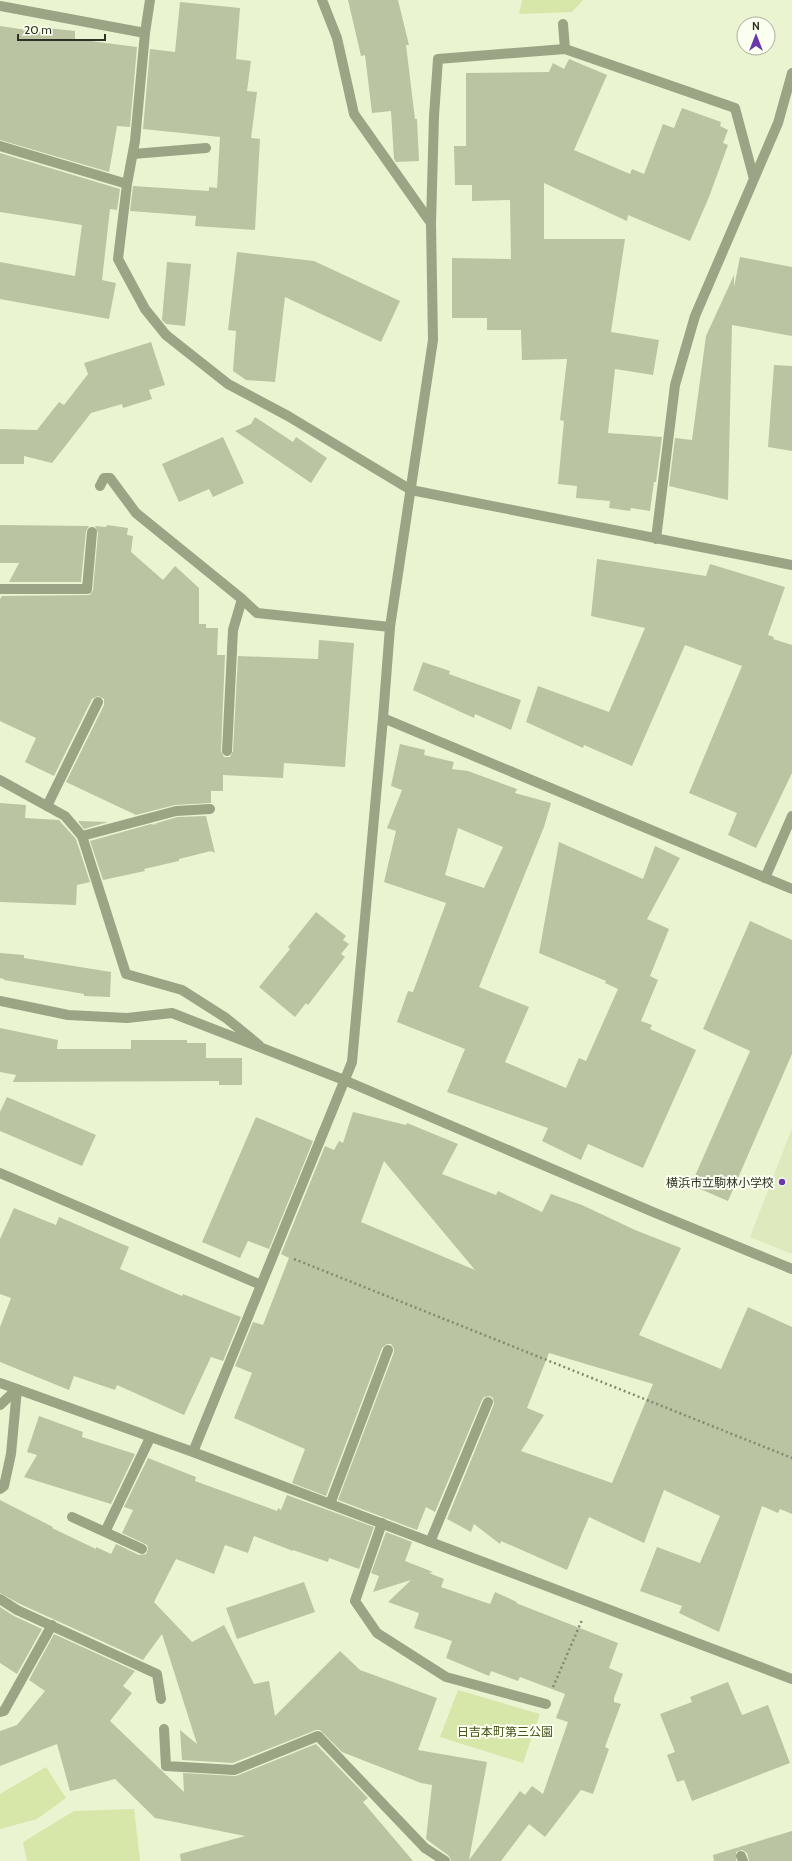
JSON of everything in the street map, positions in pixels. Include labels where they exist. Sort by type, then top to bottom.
[{"type":"street","points":[[150,0],[145,33],[135,141],[127,184],[118,259],[145,309],[166,335],[228,384],[288,416],[411,490],[792,565]]},
{"type":"street","points":[[322,0],[337,38],[354,114],[431,223]]},
{"type":"street","points":[[0,6],[145,33]]},
{"type":"street","points":[[563,24],[565,50]]},
{"type":"street","points":[[193,1452],[352,1062],[390,627],[433,340],[431,223],[434,116],[438,59],[565,50],[735,108],[754,179]]},
{"type":"street","points":[[656,538],[675,385],[696,316],[778,123],[792,74]]},
{"type":"street","points":[[0,146],[127,184]]},
{"type":"street","points":[[132,154],[206,148]]},
{"type":"street","points":[[100,486],[104,478],[110,478],[136,513],[242,599],[257,614],[390,627]]},
{"type":"street","points":[[0,589],[87,589],[92,532]]},
{"type":"street","points":[[227,751],[233,630],[242,599]]},
{"type":"street","points":[[47,806],[98,702]]},
{"type":"street","points":[[383,718],[792,889]]},
{"type":"street","points":[[0,780],[65,816],[82,836],[126,974],[182,990],[226,1018],[266,1051]]},
{"type":"street","points":[[82,836],[176,811],[210,809]]},
{"type":"street","points":[[765,878],[792,816]]},
{"type":"street","points":[[0,1001],[68,1015],[127,1018],[172,1013],[266,1051],[344,1080],[653,1212],[792,1269]]},
{"type":"street","points":[[0,1173],[261,1285]]},
{"type":"street","points":[[330,1504],[388,1350]]},
{"type":"street","points":[[0,1383],[150,1438],[193,1452],[792,1678]]},
{"type":"street","points":[[0,1404],[17,1389]]},
{"type":"street","points":[[0,1489],[4,1486],[11,1454],[17,1389]]},
{"type":"street","points":[[430,1542],[488,1402]]},
{"type":"street","points":[[105,1532],[150,1438]]},
{"type":"street","points":[[72,1517],[142,1549]]},
{"type":"street","points":[[382,1523],[356,1601],[377,1633],[446,1677],[546,1704]]},
{"type":"street","points":[[0,1599],[17,1610],[157,1674],[161,1699]]},
{"type":"street","points":[[0,1712],[4,1711],[52,1625]]},
{"type":"street","points":[[164,1729],[166,1766],[186,1768],[234,1770],[318,1736],[425,1848],[445,1861]]},
{"type":"path","points":[[275,1251],[792,1458]]},
{"type":"path","points":[[546,1704],[589,1602]]},
{"type":"shaded area","name":"横浜市立駒林小学校","points":[[792,1128],[792,1254],[750,1237]]},
{"type":"green space","points":[[522,0],[583,0],[572,12],[519,14]]},
{"type":"green space","name":"日吉本町第三公園","points":[[458,1690],[540,1714],[523,1763],[440,1737]]},
{"type":"green space","points":[[46,1767],[66,1798],[37,1819],[0,1829],[0,1794]]},
{"type":"green space","points":[[134,1809],[140,1861],[27,1861],[23,1842],[74,1811]]},
{"type":"building","points":[[348,0],[398,0],[409,45],[406,45],[415,119],[417,119],[419,161],[396,162],[394,159],[391,111],[372,113],[365,55],[361,56]]},
{"type":"building","points":[[180,2],[240,8],[236,59],[251,61],[247,91],[257,92],[251,138],[260,139],[255,230],[195,226],[196,216],[130,211],[133,186],[209,191],[209,187],[217,188],[220,137],[143,129],[150,49],[175,52]]},
{"type":"building","points":[[0,26],[47,33],[47,28],[75,31],[75,39],[137,47],[130,127],[117,126],[109,172],[0,140]]},
{"type":"building","points":[[569,59],[607,75],[574,150],[630,174],[632,169],[644,174],[663,124],[674,128],[682,108],[721,122],[720,126],[728,130],[723,143],[728,145],[709,197],[690,241],[628,215],[627,221],[544,183],[544,239],[625,239],[611,332],[659,340],[653,375],[615,369],[608,433],[662,437],[656,482],[654,482],[650,511],[631,508],[630,511],[609,508],[610,501],[576,498],[577,486],[558,484],[564,421],[560,420],[567,359],[522,360],[521,330],[487,330],[487,318],[452,318],[452,258],[511,259],[510,200],[472,201],[472,185],[455,185],[454,146],[466,146],[466,73],[549,72],[553,63],[564,69]]},
{"type":"building","points":[[0,153],[120,189],[117,210],[110,209],[102,280],[116,283],[109,319],[0,299],[0,262],[75,276],[82,225],[0,212]]},
{"type":"building","points":[[237,252],[314,261],[400,301],[381,342],[285,297],[275,382],[246,380],[233,371],[236,331],[228,330]]},
{"type":"building","points":[[740,257],[792,267],[792,336],[732,325],[728,500],[669,486],[675,438],[692,440],[706,336],[734,275],[734,287]]},
{"type":"building","points":[[167,262],[191,264],[185,326],[166,324],[162,320]]},
{"type":"building","points":[[151,342],[165,385],[149,390],[152,399],[123,408],[122,404],[91,413],[52,463],[24,456],[24,464],[0,464],[0,429],[37,430],[59,402],[64,405],[88,374],[84,363]]},
{"type":"building","points":[[774,365],[792,366],[792,451],[768,447]]},
{"type":"building","points":[[255,417],[293,442],[296,437],[327,458],[311,483],[235,431],[251,424]]},
{"type":"building","points":[[223,437],[244,483],[213,497],[209,489],[179,502],[162,464]]},
{"type":"building","points":[[0,525],[89,526],[86,531],[81,582],[9,582],[19,563],[0,563]]},
{"type":"building","points":[[107,525],[128,528],[127,535],[133,536],[131,552],[163,580],[175,566],[199,588],[199,624],[206,624],[206,628],[218,628],[217,655],[225,655],[221,751],[224,757],[230,757],[233,751],[238,656],[318,659],[319,640],[354,643],[345,767],[284,763],[283,778],[223,775],[223,791],[211,791],[211,803],[175,805],[136,815],[66,782],[104,705],[104,699],[98,696],[92,699],[54,776],[25,762],[36,738],[0,721],[0,599],[2,596],[90,595],[93,590],[98,533],[95,526],[106,527]]},
{"type":"building","points":[[597,559],[706,576],[710,564],[785,587],[768,635],[774,637],[773,639],[792,645],[792,773],[756,848],[728,835],[737,813],[689,793],[742,666],[685,645],[632,766],[584,745],[583,748],[526,722],[538,686],[609,712],[645,628],[591,616]]},
{"type":"building","points":[[423,662],[450,671],[449,674],[521,700],[511,730],[475,714],[474,718],[413,690]]},
{"type":"building","points":[[400,744],[425,750],[424,755],[454,762],[452,769],[468,771],[517,789],[515,793],[551,803],[544,827],[479,987],[529,1007],[505,1062],[566,1088],[579,1058],[586,1061],[618,989],[605,983],[606,981],[539,953],[559,842],[643,879],[655,846],[680,858],[647,919],[669,929],[650,976],[658,980],[641,1021],[652,1025],[650,1029],[696,1050],[643,1168],[588,1144],[581,1160],[542,1141],[548,1128],[447,1092],[465,1049],[397,1022],[408,991],[413,992],[446,903],[384,882],[396,831],[387,828],[402,790],[391,786]],"holes":[[[458,828],[503,847],[484,888],[445,875]]]},
{"type":"building","points":[[0,803],[26,805],[25,818],[59,820],[76,839],[90,882],[77,885],[76,905],[0,902]]},
{"type":"building","points":[[206,816],[215,853],[211,851],[179,859],[179,861],[144,869],[145,871],[103,880],[90,841],[151,824],[156,825],[154,824],[177,817]]},
{"type":"building","points":[[78,821],[108,822],[84,829]]},
{"type":"building","points":[[316,912],[346,936],[343,940],[349,944],[341,954],[345,957],[308,1005],[306,1003],[295,1017],[259,987],[290,949],[288,947]]},
{"type":"building","points":[[750,921],[792,940],[792,1054],[728,1201],[691,1185],[750,1051],[703,1029]]},
{"type":"building","points":[[0,953],[24,955],[24,958],[111,972],[110,997],[84,996],[84,994],[4,980],[0,978]]},
{"type":"building","points":[[0,1028],[58,1040],[57,1049],[131,1049],[131,1040],[187,1040],[187,1043],[206,1043],[206,1058],[242,1058],[242,1085],[219,1085],[219,1081],[13,1082],[16,1075],[0,1072]]},
{"type":"building","points":[[7,1097],[96,1135],[82,1166],[0,1131],[0,1112]]},
{"type":"building","points":[[353,1112],[406,1125],[407,1123],[458,1144],[442,1174],[496,1195],[498,1191],[542,1212],[551,1194],[582,1205],[635,1230],[681,1248],[639,1335],[721,1369],[748,1307],[792,1327],[792,1514],[780,1509],[778,1513],[762,1506],[719,1632],[679,1613],[682,1606],[640,1591],[657,1547],[700,1563],[720,1516],[664,1490],[644,1543],[589,1517],[567,1570],[501,1541],[500,1544],[474,1524],[471,1532],[447,1519],[494,1404],[493,1398],[490,1396],[484,1397],[482,1400],[435,1512],[426,1507],[417,1530],[338,1500],[394,1352],[391,1344],[387,1344],[382,1348],[326,1496],[292,1483],[305,1449],[234,1418],[252,1373],[235,1366],[253,1322],[263,1325],[289,1258],[281,1254],[325,1146],[334,1150],[339,1141],[343,1143]],"holes":[[[384,1161],[475,1270],[361,1222]],[[549,1353],[653,1384],[612,1483],[521,1451],[544,1415],[527,1408]]]},
{"type":"building","points":[[256,1117],[313,1141],[269,1249],[248,1241],[240,1258],[202,1242]]},
{"type":"building","points":[[14,1208],[56,1225],[59,1217],[129,1247],[120,1269],[182,1296],[183,1294],[241,1317],[223,1361],[211,1357],[184,1415],[117,1385],[115,1390],[74,1376],[69,1390],[0,1362],[0,1327],[11,1298],[0,1294],[0,1239]]},
{"type":"building","points":[[39,1416],[83,1432],[82,1437],[135,1454],[111,1504],[24,1477],[37,1455],[27,1452]]},
{"type":"building","points":[[148,1458],[196,1477],[195,1481],[277,1511],[278,1508],[281,1510],[287,1495],[374,1527],[359,1569],[329,1558],[328,1562],[293,1551],[254,1536],[248,1553],[225,1545],[214,1574],[176,1559],[154,1602],[192,1642],[224,1625],[254,1684],[269,1681],[275,1716],[340,1651],[360,1670],[437,1698],[418,1750],[487,1762],[469,1860],[520,1791],[525,1795],[532,1786],[543,1794],[568,1722],[556,1718],[565,1694],[520,1677],[518,1681],[491,1671],[489,1676],[446,1658],[452,1641],[414,1628],[419,1613],[388,1602],[411,1580],[373,1592],[379,1576],[371,1573],[386,1532],[412,1542],[405,1561],[433,1572],[429,1573],[444,1579],[441,1587],[490,1604],[495,1592],[517,1602],[516,1603],[618,1643],[609,1668],[623,1674],[614,1698],[614,1702],[621,1704],[605,1747],[609,1749],[593,1794],[581,1790],[545,1837],[529,1824],[501,1861],[451,1861],[449,1856],[426,1839],[432,1785],[421,1783],[342,1752],[320,1730],[316,1730],[233,1763],[182,1760],[180,1730],[197,1744],[162,1634],[143,1660],[20,1604],[0,1593],[0,1500],[53,1527],[52,1528],[96,1549],[96,1547],[111,1554],[116,1544],[139,1555],[146,1554],[148,1549],[147,1545],[122,1533],[133,1510],[124,1507]]},
{"type":"building","points":[[304,1582],[315,1612],[237,1639],[226,1608]]},
{"type":"building","points":[[0,1607],[14,1616],[42,1629],[17,1674],[0,1663]]},
{"type":"building","points":[[54,1634],[135,1671],[123,1686],[132,1693],[110,1721],[184,1792],[183,1773],[236,1776],[316,1744],[368,1798],[363,1802],[413,1861],[181,1861],[180,1854],[245,1836],[155,1818],[115,1779],[70,1791],[57,1744],[0,1766],[0,1731],[17,1725],[45,1691],[29,1680]]},
{"type":"building","points":[[728,1682],[742,1715],[768,1705],[790,1763],[692,1801],[684,1780],[677,1782],[667,1755],[675,1752],[660,1714],[692,1702],[690,1697]]},
{"type":"building","points":[[792,1831],[792,1861],[749,1861],[747,1853],[742,1850],[736,1852],[736,1861],[714,1861],[713,1855]]},
{"type":"place","name":"横浜市立駒林小学校","points":[[782,1182]]}]
